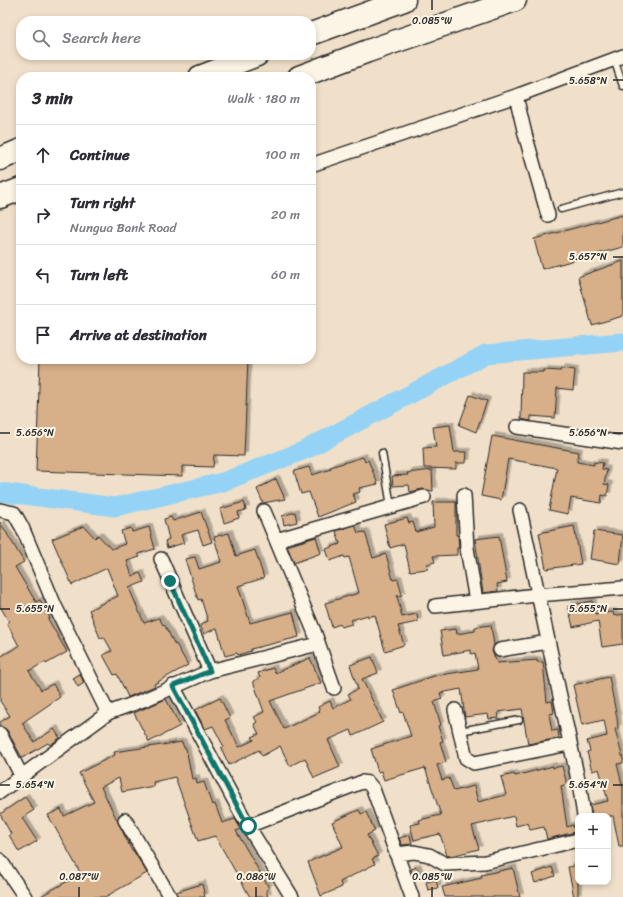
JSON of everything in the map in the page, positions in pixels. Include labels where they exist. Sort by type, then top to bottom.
[{"type":"highway","points":[[316,32],[404,0]]},
{"type":"highway","points":[[312,72],[368,51],[516,0]]},
{"type":"highway","points":[[213,72],[243,60]]},
{"type":"highway","points":[[0,159],[16,152]]},
{"type":"highway","points":[[0,197],[16,191]]},
{"type":"street","points":[[316,163],[516,96],[618,58]]},
{"type":"street","points":[[516,96],[524,134],[548,215]]},
{"type":"street","points":[[517,427],[623,443]]},
{"type":"street","points":[[464,495],[467,548],[476,601]]},
{"type":"street","points":[[276,540],[424,496]]},
{"type":"street","points":[[0,510],[14,513],[22,527],[55,606],[108,713]]},
{"type":"street","points":[[520,510],[569,744],[580,789],[584,813]]},
{"type":"street","points":[[264,512],[314,631],[334,688]]},
{"type":"street","points":[[161,559],[210,671]]},
{"type":"street","points":[[434,606],[623,588]]},
{"type":"street","points":[[500,650],[548,642]]},
{"type":"street","points":[[0,792],[21,775],[108,713],[146,699],[210,671],[318,644]]},
{"type":"street","points":[[173,686],[248,826],[292,897]]},
{"type":"street","points":[[455,710],[466,758],[474,763],[569,744]]},
{"type":"street","points":[[0,734],[21,775]]},
{"type":"street","points":[[248,826],[362,782],[368,783],[373,789],[412,897]]},
{"type":"street","points":[[125,820],[170,897]]},
{"type":"street","points":[[396,854],[414,852],[429,855],[445,864],[485,862],[575,841]]},
{"type":"street","points":[[0,860],[25,897]]},
{"type":"lane","points":[[618,58],[623,86]]},
{"type":"lane","points":[[561,209],[623,192]]},
{"type":"lane","points":[[382,453],[391,506]]},
{"type":"lane","points":[[460,731],[518,720]]},
{"type":"building","points":[[623,215],[623,247],[542,269],[534,239]]},
{"type":"building","points":[[623,261],[623,316],[592,325],[578,277]]},
{"type":"building","points":[[40,364],[248,364],[244,456],[214,455],[213,467],[182,466],[182,476],[36,471]]},
{"type":"building","points":[[562,368],[575,370],[573,390],[557,388],[555,418],[531,416],[531,421],[521,419],[522,372],[544,372],[544,370],[561,371]]},
{"type":"building","points":[[470,395],[487,401],[476,432],[459,425]]},
{"type":"building","points":[[450,425],[454,452],[467,452],[466,463],[456,463],[456,469],[424,468],[423,448],[436,447],[433,427]]},
{"type":"building","points":[[492,436],[579,452],[577,462],[594,465],[594,462],[603,463],[602,469],[607,470],[604,484],[609,485],[607,496],[602,495],[601,503],[571,498],[568,514],[549,510],[557,468],[508,459],[501,500],[481,496]]},
{"type":"building","points":[[363,457],[365,462],[368,460],[378,484],[359,488],[360,492],[353,494],[356,502],[318,517],[309,492],[301,494],[294,471],[309,467],[312,475],[331,469],[330,467]]},
{"type":"building","points":[[432,470],[433,491],[422,489],[410,492],[409,485],[393,486],[392,476],[408,475],[407,473]]},
{"type":"building","points":[[276,479],[285,499],[263,503],[257,489]]},
{"type":"building","points":[[244,502],[246,510],[238,512],[239,518],[224,523],[220,509]]},
{"type":"building","points":[[433,502],[456,502],[456,535],[458,535],[459,548],[457,548],[457,555],[433,556],[435,562],[427,564],[428,569],[410,571],[404,544],[390,548],[384,524],[407,518],[409,523],[413,522],[416,532],[434,527]]},
{"type":"building","points":[[201,512],[212,542],[203,545],[198,530],[181,535],[184,543],[167,548],[165,541],[169,539],[164,519],[171,517],[173,521]]},
{"type":"building","points":[[295,512],[297,522],[284,525],[282,516]]},
{"type":"building","points":[[0,522],[24,562],[15,567],[36,602],[40,600],[50,618],[48,619],[67,652],[46,664],[45,662],[29,671],[41,690],[53,684],[60,697],[22,723],[34,742],[54,729],[60,738],[50,745],[48,743],[22,758],[7,730],[0,726],[0,722],[10,716],[0,701],[0,657],[19,646],[7,623],[9,622],[0,606]]},
{"type":"building","points":[[355,525],[358,533],[365,532],[373,558],[386,554],[393,580],[398,579],[402,595],[397,596],[402,617],[417,614],[418,622],[398,626],[404,645],[385,651],[375,615],[368,617],[368,615],[351,620],[352,624],[341,627],[340,624],[332,627],[325,603],[359,593],[349,557],[345,558],[344,556],[330,561],[326,549],[340,544],[336,531]]},
{"type":"building","points":[[84,526],[95,538],[98,535],[111,549],[125,544],[121,531],[131,528],[132,532],[149,527],[155,549],[138,554],[140,557],[127,561],[132,576],[140,573],[144,582],[129,588],[144,623],[159,618],[188,665],[154,684],[155,686],[128,697],[117,674],[114,675],[103,655],[112,651],[104,637],[100,638],[89,610],[118,596],[107,568],[72,585],[52,539]]},
{"type":"building","points":[[574,526],[581,564],[546,569],[539,533]]},
{"type":"building","points":[[594,531],[623,535],[620,564],[590,559]]},
{"type":"building","points":[[229,533],[236,556],[255,550],[264,578],[238,586],[250,623],[293,612],[299,637],[251,649],[251,651],[238,655],[237,653],[225,656],[217,628],[204,634],[200,625],[208,621],[201,599],[198,600],[185,559],[195,557],[199,569],[221,562],[214,537]]},
{"type":"building","points":[[499,536],[507,582],[497,584],[498,591],[483,593],[475,539]]},
{"type":"building","points":[[316,537],[321,553],[294,563],[287,546]]},
{"type":"building","points":[[592,601],[595,614],[613,612],[614,616],[623,614],[623,644],[602,647],[598,621],[573,627],[568,606]]},
{"type":"building","points":[[491,625],[494,645],[492,651],[497,663],[537,660],[537,662],[543,662],[547,702],[552,701],[554,713],[549,714],[552,731],[558,730],[559,738],[528,744],[522,709],[498,712],[499,718],[489,719],[488,714],[465,717],[461,689],[440,693],[442,699],[434,702],[441,725],[438,726],[443,741],[440,742],[446,762],[437,765],[442,780],[449,778],[454,791],[474,786],[478,802],[506,795],[501,777],[514,774],[515,776],[553,766],[553,768],[562,766],[567,784],[561,786],[567,827],[573,825],[575,832],[547,839],[544,827],[530,830],[528,823],[516,826],[514,816],[472,826],[479,849],[447,856],[440,834],[414,840],[410,825],[420,823],[419,820],[441,815],[425,768],[384,780],[381,771],[378,772],[371,749],[411,736],[403,712],[401,713],[393,690],[434,676],[478,669],[475,653],[471,654],[471,650],[444,655],[440,631],[456,629],[457,634],[475,631],[475,627]]},
{"type":"building","points":[[372,657],[378,673],[362,679],[383,722],[353,736],[351,730],[328,740],[340,767],[314,778],[305,758],[290,766],[280,746],[262,756],[259,750],[229,765],[221,748],[224,747],[213,726],[205,729],[195,710],[220,698],[230,718],[225,720],[239,747],[254,740],[252,737],[259,734],[254,724],[257,722],[254,717],[264,712],[253,681],[260,678],[258,673],[273,668],[275,673],[310,658],[321,683],[270,701],[284,729],[320,712],[318,707],[330,701],[333,708],[351,699],[348,694],[358,689],[350,665]]},
{"type":"building","points":[[80,674],[84,683],[78,687],[73,678]]},
{"type":"building","points":[[609,677],[617,718],[618,728],[615,729],[623,759],[623,763],[617,764],[623,788],[623,846],[619,846],[613,816],[611,816],[611,813],[591,813],[590,805],[608,801],[599,769],[592,771],[587,752],[590,751],[587,741],[607,736],[604,720],[582,725],[573,685]]},
{"type":"building","points":[[166,699],[180,726],[149,742],[134,713]]},
{"type":"building","points":[[182,742],[184,748],[186,748],[192,779],[196,778],[197,784],[204,782],[212,805],[215,804],[222,823],[235,819],[241,829],[236,831],[269,888],[266,890],[268,897],[250,897],[215,836],[198,841],[175,777],[153,782],[154,786],[122,792],[119,778],[101,787],[132,851],[133,850],[147,873],[105,897],[39,897],[81,874],[48,815],[61,809],[64,816],[94,802],[79,773],[115,755],[114,752]]},
{"type":"building","points":[[25,797],[34,810],[22,818],[37,841],[19,852],[9,835],[11,834],[0,814]]},
{"type":"building","points":[[359,810],[361,814],[366,812],[375,831],[367,835],[378,856],[372,859],[375,864],[340,882],[342,887],[321,896],[308,862],[343,847],[332,822]]},
{"type":"building","points":[[410,835],[412,844],[402,845],[399,838]]},
{"type":"building","points":[[575,866],[575,885],[578,885],[578,897],[574,897],[568,867]]},
{"type":"building","points":[[417,867],[420,875],[413,877],[411,869]]},
{"type":"building","points":[[552,867],[555,876],[535,883],[532,874]]},
{"type":"building","points":[[513,868],[520,897],[445,897],[442,887],[482,878],[481,875]]},
{"type":"building","points":[[436,880],[438,888],[428,890],[426,882]]},
{"type":"building","points":[[202,884],[205,897],[178,897],[176,892]]},
{"type":"waterway","points":[[0,492],[115,507],[223,482],[305,450],[486,354],[623,342]]},
{"type":"route","points":[[170,581],[210,671],[173,686],[248,826]]}]
